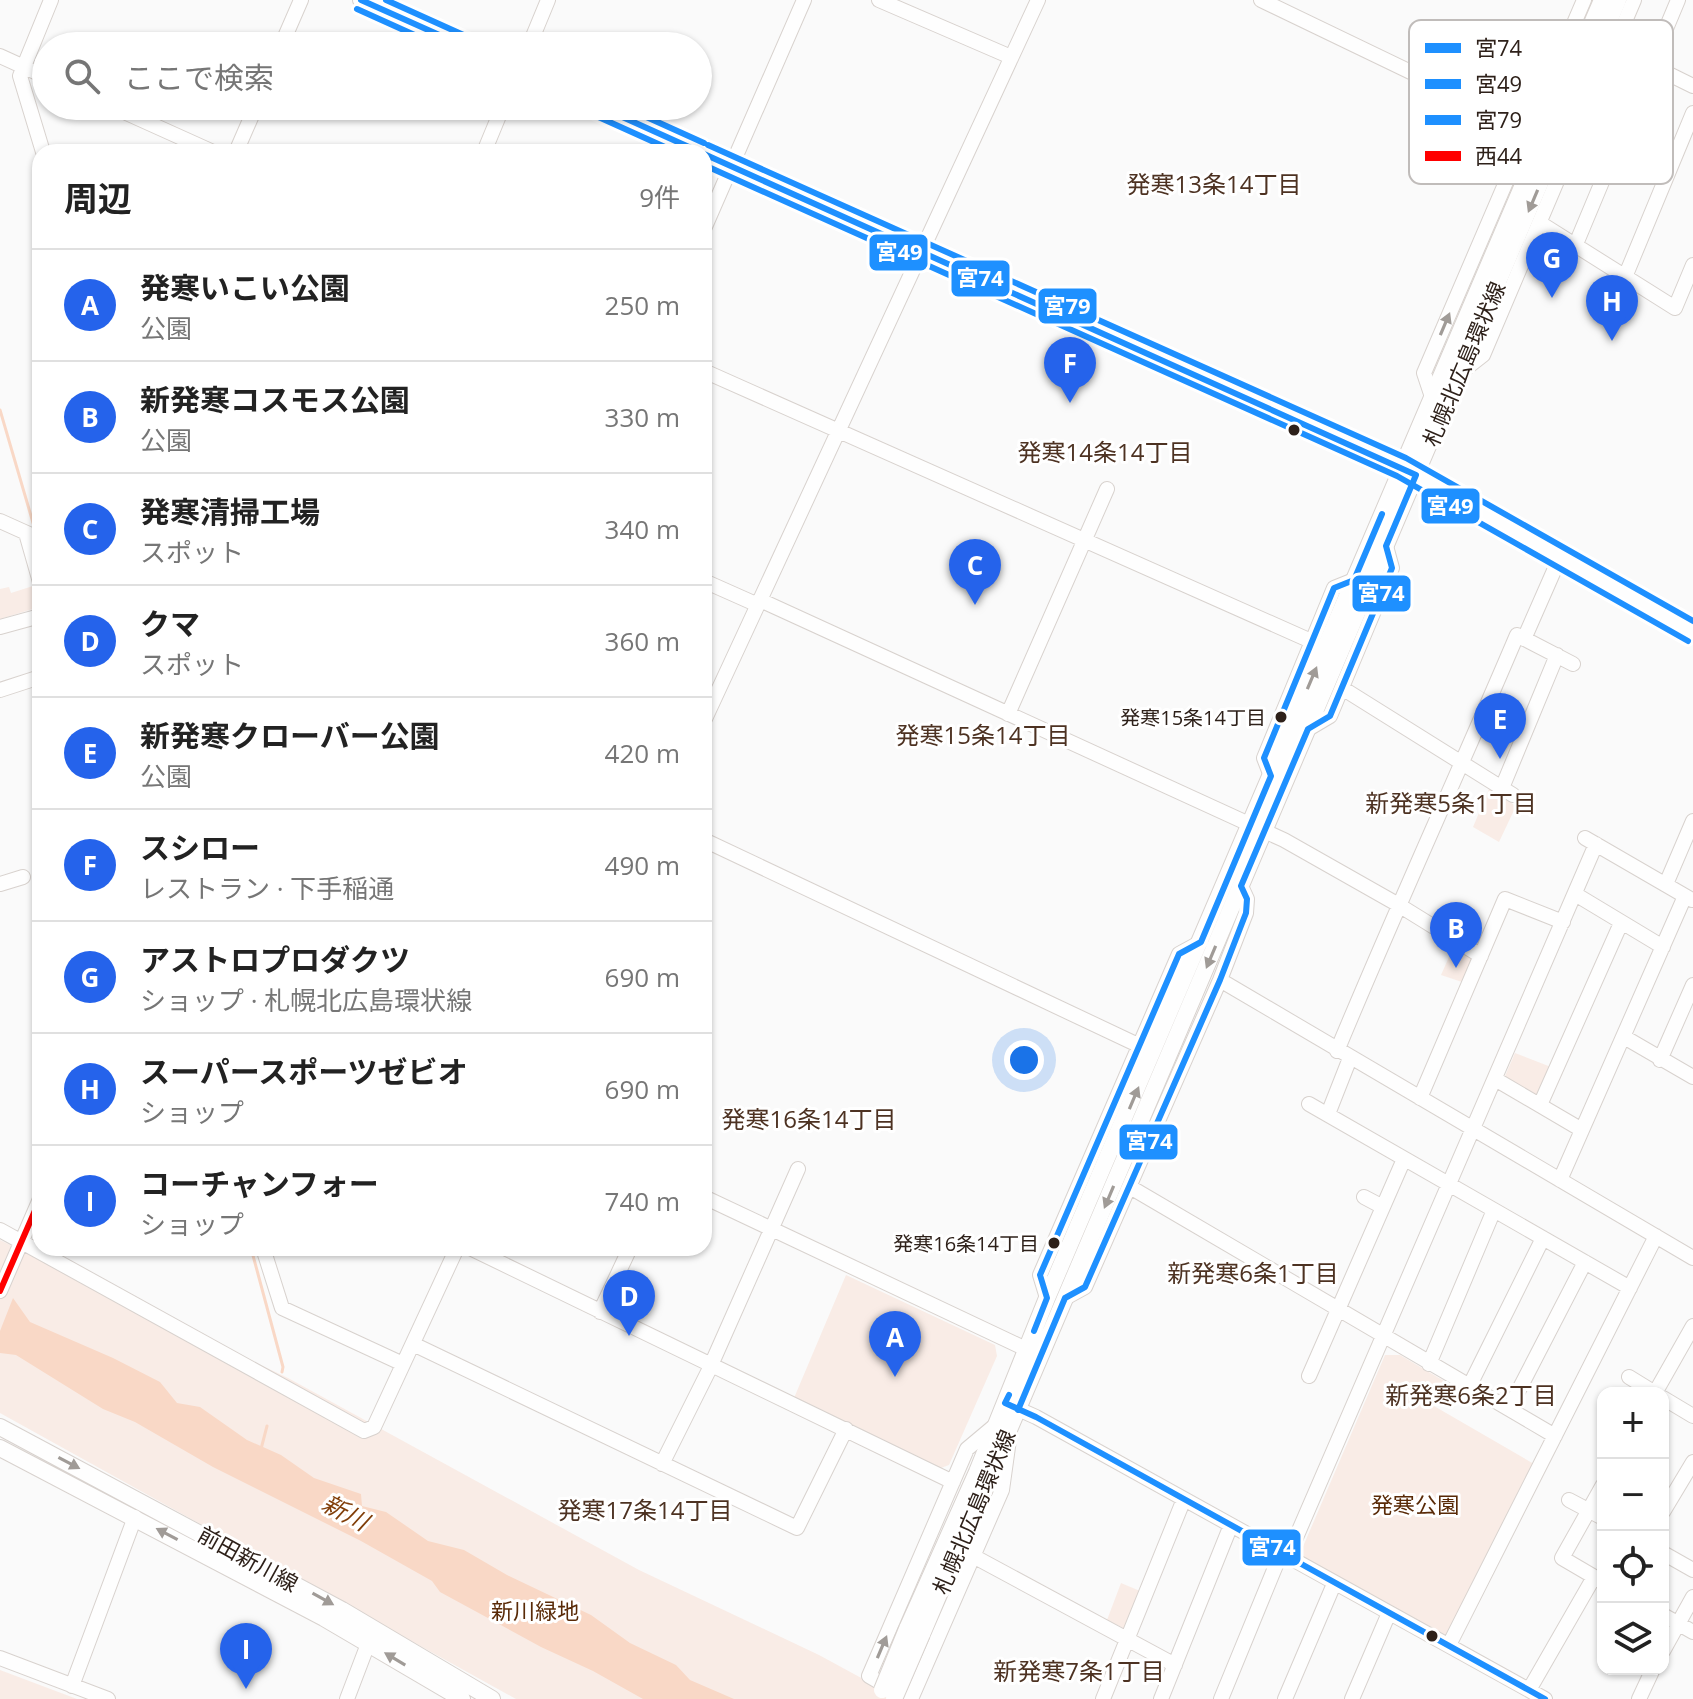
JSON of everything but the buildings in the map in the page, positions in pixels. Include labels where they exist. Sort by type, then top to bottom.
[{"type":"main road","points":[[361,0],[433,32]]},
{"type":"main road","name":"札幌北広島環状線","points":[[1593,20],[1602,0]]},
{"type":"main road","name":"札幌北広島環状線","points":[[1610,20],[1618,0]]},
{"type":"main road","points":[[629,120],[682,144]]},
{"type":"main road","points":[[712,158],[1409,471],[1693,632]]},
{"type":"main road","name":"札幌北広島環状線","points":[[1012,1406],[1026,1349],[1201,942],[1308,729],[1386,546],[1432,397],[1523,184]]},
{"type":"main road","name":"札幌北広島環状線","points":[[879,1699],[915,1631],[1012,1406],[1065,1298],[1241,886],[1271,776],[1354,580],[1460,373],[1540,184]]},
{"type":"main road","name":"前田新川線","points":[[0,1427],[145,1503],[371,1636],[462,1699]]},
{"type":"main road","name":"前田新川線","points":[[0,1448],[492,1699]]},
{"type":"main road","name":"札幌北広島環状線","points":[[894,1699],[915,1631]]},
{"type":"street","points":[[37,32],[51,0]]},
{"type":"street","points":[[287,32],[301,0]]},
{"type":"street","points":[[535,32],[548,0]]},
{"type":"street","points":[[712,212],[804,0]]},
{"type":"street","points":[[879,0],[1011,57]]},
{"type":"street","points":[[712,704],[1038,0]]},
{"type":"street","points":[[1261,0],[1409,71]]},
{"type":"street","points":[[1575,20],[1584,0]]},
{"type":"street","points":[[1625,20],[1634,0]]},
{"type":"street","points":[[1670,20],[1678,0]]},
{"type":"street","points":[[32,45],[20,76],[32,116]]},
{"type":"street","points":[[0,56],[32,70]]},
{"type":"street","points":[[1673,76],[1693,86]]},
{"type":"street","points":[[1673,161],[1693,113]]},
{"type":"street","points":[[33,120],[41,144]]},
{"type":"street","points":[[142,120],[195,144]]},
{"type":"street","points":[[239,144],[250,120]]},
{"type":"street","points":[[487,144],[497,120]]},
{"type":"street","points":[[1432,397],[1424,373],[1505,184]]},
{"type":"street","points":[[1460,373],[1483,355],[1556,184]]},
{"type":"street","points":[[1576,244],[1601,184]]},
{"type":"street","points":[[1625,277],[1664,184]]},
{"type":"street","points":[[1540,223],[1675,308],[1693,265]]},
{"type":"street","points":[[712,374],[1311,641]]},
{"type":"street","points":[[1008,714],[1107,489]]},
{"type":"street","points":[[0,521],[32,536]]},
{"type":"street","points":[[1308,729],[1330,716],[1342,688],[1392,568],[1386,546]]},
{"type":"street","points":[[1524,639],[1560,557]]},
{"type":"street","points":[[1271,776],[1264,758],[1311,641],[1334,588],[1354,580]]},
{"type":"street","points":[[712,584],[759,602],[1258,828],[1397,904],[1481,956]]},
{"type":"street","points":[[0,627],[32,618]]},
{"type":"street","points":[[1328,1114],[1344,1054],[1397,904],[1463,763],[1517,635],[1573,664]]},
{"type":"street","points":[[1342,688],[1508,792],[1557,655]]},
{"type":"street","points":[[0,690],[32,680]]},
{"type":"street","points":[[1666,884],[1693,821]]},
{"type":"street","points":[[1221,1699],[1384,1335],[1563,922],[1591,841],[1689,898],[1663,947],[1560,1180]]},
{"type":"street","points":[[712,844],[1138,1045]]},
{"type":"street","points":[[0,884],[23,877]]},
{"type":"street","points":[[1065,1298],[1085,1287],[1220,980],[1246,913],[1247,899],[1241,886]]},
{"type":"street","points":[[1575,894],[1663,947]]},
{"type":"street","points":[[1420,1098],[1505,899],[1563,922]]},
{"type":"street","points":[[1540,1105],[1621,923]]},
{"type":"street","points":[[1047,1298],[1040,1275],[1138,1045],[1179,954],[1201,942]]},
{"type":"street","points":[[1220,980],[1693,1258]]},
{"type":"street","points":[[1660,1060],[1693,985]]},
{"type":"street","points":[[1624,1037],[1693,1077]]},
{"type":"street","points":[[1495,1079],[1582,1130]]},
{"type":"street","points":[[1309,1104],[1630,1288]]},
{"type":"street","points":[[1309,1376],[1404,1159]]},
{"type":"street","points":[[662,1464],[711,1365],[798,1169]]},
{"type":"street","points":[[1130,1187],[1555,1436]]},
{"type":"street","points":[[1364,1197],[1383,1207]]},
{"type":"street","points":[[712,1201],[1026,1349]]},
{"type":"street","points":[[1429,1364],[1494,1210]]},
{"type":"street","points":[[0,1291],[32,1218]]},
{"type":"street","points":[[0,1230],[19,1248],[32,1255]]},
{"type":"street","points":[[1449,1645],[1656,1236]]},
{"type":"street","points":[[1469,1387],[1543,1238]]},
{"type":"street","points":[[34,1256],[364,1431],[374,1427],[453,1256]]},
{"type":"street","points":[[266,1256],[282,1308],[403,1364]]},
{"type":"street","points":[[486,1256],[953,1482]]},
{"type":"street","points":[[600,1312],[626,1256]]},
{"type":"street","points":[[1509,1409],[1585,1262]]},
{"type":"street","points":[[1658,1387],[1693,1326]]},
{"type":"street","points":[[413,1344],[797,1528],[846,1429]]},
{"type":"street","points":[[1629,1377],[1645,1387]]},
{"type":"street","points":[[1669,1402],[1693,1416]]},
{"type":"street","points":[[1012,1406],[1545,1699]]},
{"type":"street","points":[[1004,1425],[1002,1490],[910,1699],[869,1676],[967,1449],[1004,1425]]},
{"type":"street","points":[[1669,1502],[1693,1462]]},
{"type":"street","points":[[1597,1496],[1562,1558],[1597,1578]]},
{"type":"street","points":[[1103,1699],[1184,1499]]},
{"type":"street","points":[[1569,1500],[1597,1515]]},
{"type":"street","points":[[72,1686],[135,1517]]},
{"type":"street","points":[[1161,1699],[1231,1525]]},
{"type":"street","points":[[973,1556],[1175,1665]]},
{"type":"street","points":[[1669,1556],[1693,1570]]},
{"type":"street","points":[[1529,1690],[1597,1581]]},
{"type":"street","points":[[1285,1699],[1334,1584]]},
{"type":"street","points":[[1669,1640],[1693,1597]]},
{"type":"street","points":[[1352,1699],[1389,1613]]},
{"type":"street","points":[[1669,1618],[1693,1632]]},
{"type":"street","points":[[347,1699],[371,1636]]},
{"type":"street","points":[[0,1658],[108,1699]]},
{"type":"street","points":[[1639,1699],[1650,1675]]},
{"type":"green space","points":[[32,586],[32,609],[0,619],[0,589],[9,587],[11,593]]},
{"type":"green space","points":[[1489,789],[1516,806],[1499,842],[1473,827]]},
{"type":"green space","points":[[1453,948],[1471,958],[1462,982],[1441,975]]},
{"type":"green space","points":[[1515,1053],[1551,1067],[1540,1097],[1506,1081],[1505,1076]]},
{"type":"green space","name":"新川緑地","points":[[0,1240],[288,1378],[639,1570],[819,1655],[900,1699],[516,1699],[0,1413]]},
{"type":"green space","points":[[846,1275],[995,1345],[997,1356],[949,1465],[941,1468],[794,1398]]},
{"type":"green space","name":"発寒公園","points":[[1385,1355],[1400,1355],[1444,1381],[1434,1406],[1534,1464],[1446,1635],[1299,1556]]},
{"type":"green space","points":[[1121,1583],[1140,1591],[1125,1629],[1107,1620]]},
{"type":"green space","points":[[0,1670],[77,1699],[0,1699]]},
{"type":"water","name":"新川","points":[[13,1298],[30,1322],[160,1382],[177,1403],[200,1407],[247,1440],[281,1455],[314,1478],[361,1494],[362,1506],[386,1512],[428,1541],[464,1550],[507,1575],[591,1615],[630,1643],[676,1665],[690,1680],[734,1699],[643,1699],[440,1592],[432,1581],[361,1541],[213,1467],[135,1422],[103,1409],[16,1355],[0,1353],[0,1331]]},
{"type":"waterway","points":[[0,410],[32,519]]},
{"type":"waterway","points":[[253,1256],[282,1372]]},
{"type":"waterway","points":[[261,1449],[267,1426]]},
{"type":"transit line","name":"宮74","points":[[361,0],[433,32]]},
{"type":"transit line","name":"宮79","points":[[386,0],[457,32]]},
{"type":"transit line","name":"宮49","points":[[357,9],[408,32]]},
{"type":"transit line","name":"宮49","points":[[605,120],[658,144]]},
{"type":"transit line","name":"宮74","points":[[629,120],[682,144]]},
{"type":"transit line","name":"宮79","points":[[653,120],[704,143]]},
{"type":"transit line","name":"宮79","points":[[712,147],[1406,458],[1693,621]]},
{"type":"transit line","name":"宮74","points":[[712,158],[1416,475],[1386,546],[1392,568],[1330,716],[1308,729],[1241,886],[1247,899],[1246,913],[1220,980],[1085,1287],[1065,1298],[1018,1410]]},
{"type":"transit line","name":"宮49","points":[[712,169],[1397,476],[1688,641]]},
{"type":"transit line","name":"宮74","points":[[1034,1331],[1047,1298],[1040,1275],[1179,954],[1201,942],[1271,776],[1264,758],[1334,588],[1354,580],[1382,514]]},
{"type":"transit line","name":"西44","points":[[0,1291],[32,1217]]},
{"type":"transit line","name":"宮74","points":[[1009,1395],[1005,1403],[1036,1417],[1545,1699]]},
{"type":"place","name":"アストロプロダクツ","points":[[1552,298]]},
{"type":"place","name":"スーパースポーツゼビオ","points":[[1612,341]]},
{"type":"place","name":"スシロー","points":[[1070,403]]},
{"type":"place","name":"発寒清掃工場","points":[[975,605]]},
{"type":"place","name":"発寒15条14丁目","points":[[1281,717]]},
{"type":"place","name":"新発寒クローバー公園","points":[[1500,759]]},
{"type":"place","name":"新発寒コスモス公園","points":[[1456,968]]},
{"type":"place","name":"発寒16条14丁目","points":[[1054,1243]]},
{"type":"place","name":"クマ","points":[[629,1336]]},
{"type":"place","name":"発寒いこい公園","points":[[895,1377]]},
{"type":"place","name":"コーチャンフォー","points":[[246,1689]]},
{"type":"district","name":"発寒13条14丁目","points":[[1214,185]]},
{"type":"district","name":"発寒14条14丁目","points":[[1105,453]]},
{"type":"district","name":"発寒15条14丁目","points":[[983,736]]},
{"type":"district","name":"新発寒5条1丁目","points":[[1451,804]]},
{"type":"district","name":"発寒16条14丁目","points":[[809,1120]]},
{"type":"district","name":"新発寒6条1丁目","points":[[1253,1274]]},
{"type":"district","name":"新発寒6条2丁目","points":[[1471,1396]]},
{"type":"district","name":"発寒17条14丁目","points":[[645,1511]]},
{"type":"district","name":"新発寒7条1丁目","points":[[1079,1672]]}]
